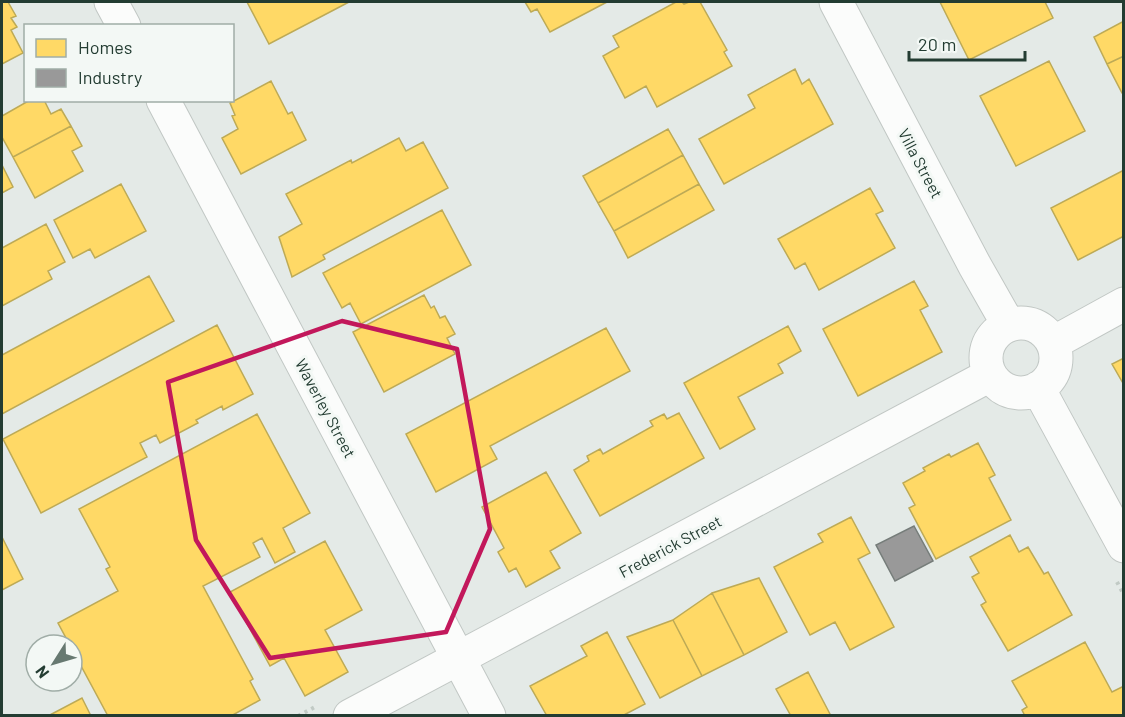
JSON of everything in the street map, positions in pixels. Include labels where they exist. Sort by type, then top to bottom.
[{"type":"street","points":[[111,2],[123,24]]},
{"type":"street","name":"Villa Street","points":[[836,2],[1008,324]]},
{"type":"street","name":"Waverley Street","points":[[164,102],[489,716]]},
{"type":"street","points":[[1053,343],[1124,304]]},
{"type":"street","points":[[1019,322],[1039,327],[1053,343],[1056,363],[1047,382],[1028,393],[1006,390],[997,384],[986,366],[985,356],[992,336],[1008,324],[1019,322]]},
{"type":"street","name":"Frederick Street","points":[[350,716],[990,375]]},
{"type":"street","points":[[1038,388],[1124,546]]},
{"type":"highlighted area","points":[[342,321],[457,349],[490,529],[446,632],[270,658],[196,540],[168,382]]},
{"type":"building: Homes","points":[[2,2],[8,2],[16,16],[11,18],[17,27],[11,30],[23,53],[2,64]]},
{"type":"building: Homes","points":[[247,2],[349,2],[269,44]]},
{"type":"building: Homes","points":[[525,2],[607,2],[550,32],[537,9],[531,12]]},
{"type":"building: Homes","points":[[676,2],[684,4],[700,2],[727,50],[724,52],[732,66],[657,107],[646,86],[625,98],[603,56],[619,47],[613,36]]},
{"type":"building: Homes","points":[[940,2],[1045,2],[1053,18],[969,60]]},
{"type":"building: Homes","points":[[1124,21],[1124,56],[1107,64],[1094,37]]},
{"type":"building: Homes","points":[[1124,56],[1124,93],[1122,93],[1107,64]]},
{"type":"building: Homes","points":[[1049,61],[1085,131],[1016,166],[980,96]]},
{"type":"building: Homes","points":[[795,69],[802,84],[809,79],[833,124],[724,184],[699,139],[755,108],[748,95]]},
{"type":"building: Homes","points":[[271,81],[288,114],[292,112],[306,140],[241,174],[222,138],[238,129],[232,116],[235,115],[230,103]]},
{"type":"building: Homes","points":[[26,102],[45,102],[51,114],[61,109],[71,126],[13,157],[2,137],[2,116]]},
{"type":"building: Homes","points":[[71,126],[82,146],[72,151],[83,171],[35,198],[13,157]]},
{"type":"building: Homes","points":[[668,129],[683,155],[598,203],[583,176]]},
{"type":"building: Homes","points":[[399,138],[406,151],[423,142],[448,188],[323,255],[325,259],[292,277],[279,237],[302,224],[286,194]]},
{"type":"building: Homes","points":[[683,155],[699,184],[614,231],[598,203]]},
{"type":"building: Homes","points":[[2,165],[13,187],[2,193]]},
{"type":"building: Homes","points":[[1124,170],[1124,236],[1078,260],[1051,208]]},
{"type":"building: Homes","points":[[121,184],[146,231],[95,258],[90,249],[73,258],[54,220]]},
{"type":"building: Homes","points":[[699,184],[714,210],[628,258],[614,231]]},
{"type":"building: Homes","points":[[870,188],[883,211],[876,214],[895,248],[819,290],[805,263],[795,269],[778,239]]},
{"type":"building: Homes","points":[[442,210],[471,265],[361,324],[350,303],[342,308],[323,273]]},
{"type":"building: Homes","points":[[46,224],[65,262],[48,271],[52,279],[2,306],[2,248]]},
{"type":"building: Homes","points":[[149,276],[174,321],[2,414],[2,355]]},
{"type":"building: Homes","points":[[914,281],[928,306],[920,310],[942,352],[858,396],[823,329]]},
{"type":"building: Homes","points":[[424,295],[431,308],[434,306],[440,318],[445,316],[455,334],[447,338],[455,354],[384,392],[353,332]]},
{"type":"building: Homes","points":[[217,325],[253,394],[223,410],[222,406],[196,420],[198,423],[160,443],[156,435],[140,443],[147,457],[41,513],[3,439]]},
{"type":"building: Homes","points":[[788,326],[801,351],[778,364],[783,373],[738,397],[755,429],[720,449],[684,383]]},
{"type":"building: Homes","points":[[606,328],[630,371],[490,446],[497,459],[436,492],[406,434]]},
{"type":"building: Homes","points":[[1124,358],[1124,385],[1112,364]]},
{"type":"building: Homes","points":[[679,413],[704,458],[600,516],[574,470],[589,461],[587,456],[600,449],[603,454],[653,426],[650,421],[664,414],[667,419]]},
{"type":"building: Homes","points":[[257,414],[310,513],[283,528],[295,552],[275,563],[262,538],[253,543],[260,557],[203,586],[253,679],[250,681],[260,700],[231,716],[108,716],[84,671],[84,633],[63,633],[58,623],[118,591],[106,569],[110,567],[79,509]]},
{"type":"building: Homes","points":[[978,443],[995,475],[989,478],[1011,520],[936,559],[909,508],[915,505],[903,483],[925,471],[923,468],[949,454],[951,457]]},
{"type":"building: Homes","points":[[546,472],[581,533],[550,551],[560,568],[526,587],[516,568],[509,572],[498,552],[504,548],[482,507]]},
{"type":"building: Homes","points":[[851,517],[870,553],[858,559],[894,627],[850,650],[835,622],[810,635],[774,567],[823,542],[818,534]]},
{"type":"building: Homes","points":[[1010,535],[1019,552],[1028,547],[1044,574],[1048,572],[1072,615],[1008,651],[981,605],[986,602],[972,577],[979,573],[970,557]]},
{"type":"building: Homes","points":[[2,537],[23,579],[2,590]]},
{"type":"building: Homes","points":[[325,541],[362,610],[325,630],[348,672],[305,696],[284,658],[270,666],[230,592]]},
{"type":"building: Homes","points":[[759,578],[787,632],[744,655],[712,593]]},
{"type":"building: Homes","points":[[712,593],[744,655],[702,676],[673,620]]},
{"type":"building: Homes","points":[[673,620],[702,676],[660,698],[627,637]]},
{"type":"building: Homes","points":[[607,632],[645,704],[622,716],[547,716],[530,686],[587,656],[581,646]]},
{"type":"building: Homes","points":[[1085,642],[1112,692],[1124,686],[1124,716],[1025,716],[1022,710],[1027,707],[1012,681]]},
{"type":"building: Homes","points":[[808,672],[831,716],[791,716],[776,689]]},
{"type":"building: Homes","points":[[82,698],[91,716],[48,716]]},
{"type":"building: Industry","points":[[914,526],[933,561],[895,581],[876,545]]}]
